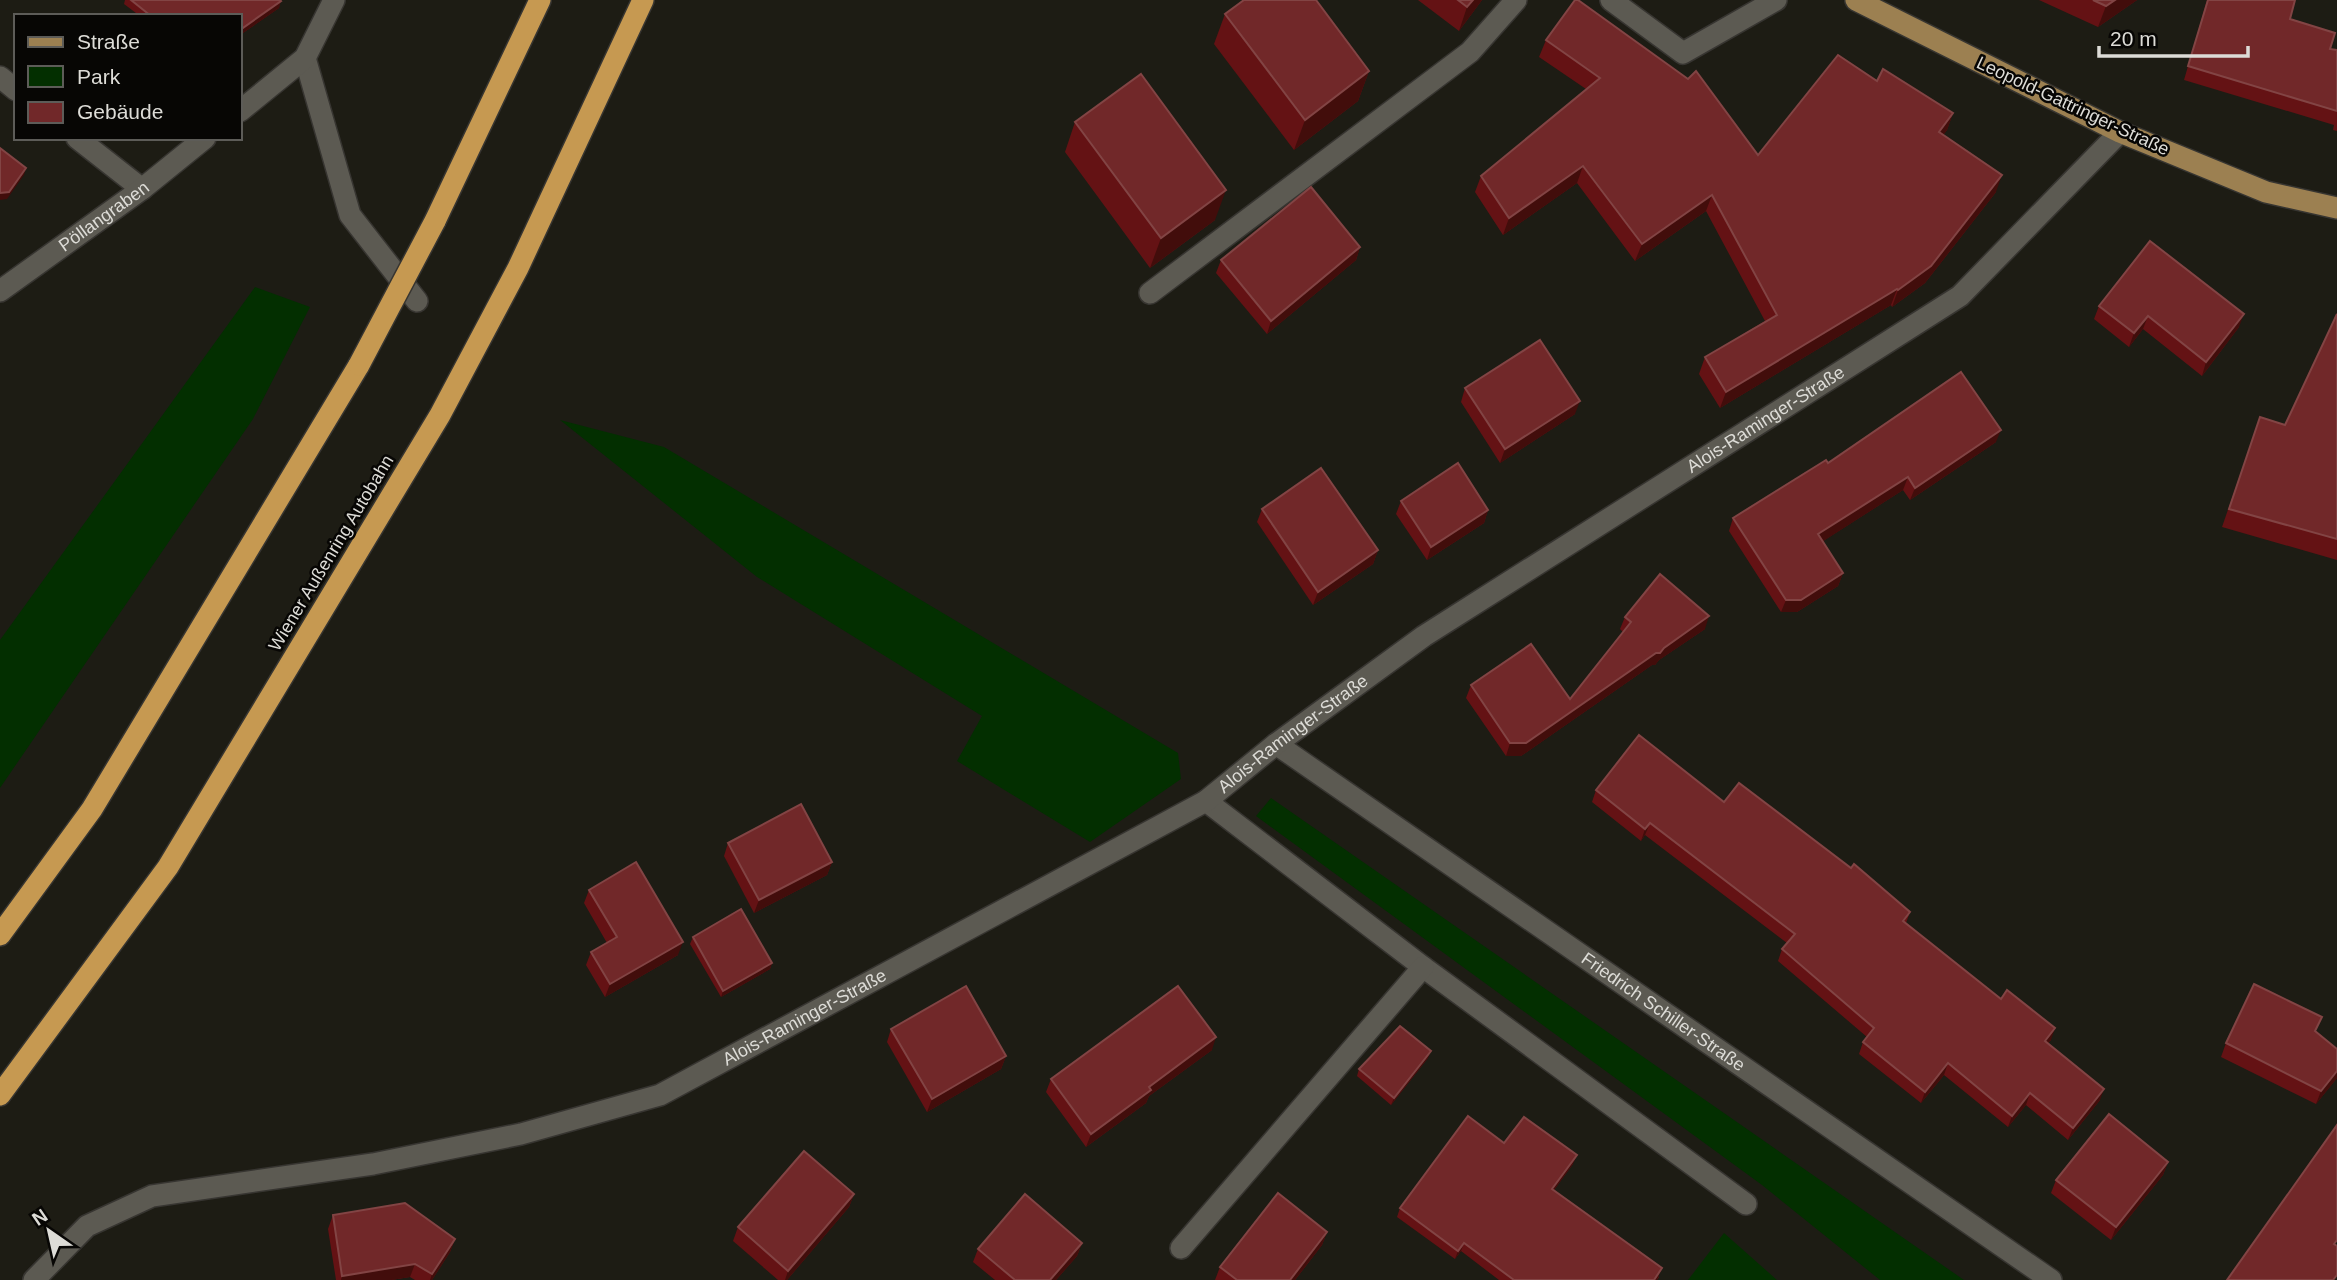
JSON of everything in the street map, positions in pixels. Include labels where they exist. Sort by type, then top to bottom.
[{"type":"highway","points":[[0,935],[92,809],[359,365],[435,220],[540,0]]},
{"type":"highway","name":"Wiener Außenring Autobahn","points":[[0,1095],[168,867],[440,415],[518,268],[643,0]]},
{"type":"main road","name":"Leopold-Gattringer-Straße","points":[[1856,0],[2120,132],[2266,192],[2337,208]]},
{"type":"street","points":[[242,108],[305,58],[334,0]]},
{"type":"street","points":[[1150,293],[1470,52],[1517,0]]},
{"type":"street","points":[[1611,0],[1683,54],[1776,0]]},
{"type":"street","points":[[305,58],[350,215],[417,301]]},
{"type":"street","points":[[0,77],[14,88]]},
{"type":"street","name":"Alois-Raminger-Straße","points":[[34,1280],[87,1226],[152,1196],[373,1164],[521,1134],[660,1095],[1206,801],[1276,744],[1424,636],[1960,296],[2120,132]]},
{"type":"street","points":[[80,140],[142,189]]},
{"type":"street","name":"Pöllangraben","points":[[0,291],[142,189],[203,140]]},
{"type":"street","name":"Friedrich Schiller-Straße","points":[[1276,744],[2051,1280]]},
{"type":"street","points":[[1206,801],[1423,967],[1746,1204]]},
{"type":"street","points":[[1181,1248],[1423,967]]},
{"type":"green space","points":[[255,287],[310,307],[253,419],[0,788],[0,640]]},
{"type":"green space","points":[[560,420],[664,447],[1178,753],[1181,779],[1090,842],[957,761],[982,716],[757,577]]},
{"type":"green space","points":[[1271,798],[1964,1280],[1880,1280],[1762,1185],[1256,816]]},
{"type":"green space","points":[[1724,1233],[1777,1280],[1688,1280]]},
{"type":"building","points":[[131,0],[281,1],[242,29],[242,14],[148,14]]},
{"type":"building","points":[[1244,0],[1316,0],[1369,71],[1305,120],[1225,14]]},
{"type":"building","points":[[1458,0],[1473,0],[1467,7]]},
{"type":"building","points":[[1575,0],[1688,79],[1696,71],[1758,155],[1838,55],[1877,81],[1883,69],[1953,113],[1939,132],[2002,175],[1931,266],[1898,290],[1726,392],[1705,357],[1777,315],[1712,195],[1642,244],[1583,166],[1509,218],[1481,176],[1600,78],[1546,40]]},
{"type":"building","points":[[2093,0],[2115,0],[2106,6]]},
{"type":"building","points":[[2208,0],[2295,0],[2290,19],[2335,33],[2330,49],[2337,50],[2337,111],[2188,66]]},
{"type":"building","points":[[1141,74],[1226,190],[1161,238],[1075,122]]},
{"type":"building","points":[[0,148],[26,168],[9,192],[0,193]]},
{"type":"building","points":[[1311,187],[1360,247],[1271,321],[1221,260]]},
{"type":"building","points":[[2150,241],[2244,314],[2206,362],[2148,316],[2134,333],[2099,306]]},
{"type":"building","points":[[2337,314],[2337,539],[2229,509],[2260,417],[2285,425]]},
{"type":"building","points":[[1540,340],[1580,401],[1505,449],[1465,388]]},
{"type":"building","points":[[1961,372],[2001,430],[1915,488],[1908,477],[1818,534],[1843,573],[1801,600],[1786,600],[1733,518],[1826,460],[1828,463]]},
{"type":"building","points":[[1458,463],[1488,510],[1431,547],[1401,501]]},
{"type":"building","points":[[1321,468],[1378,550],[1318,592],[1262,509]]},
{"type":"building","points":[[1660,574],[1709,616],[1660,653],[1656,653],[1526,743],[1510,743],[1471,685],[1531,644],[1570,699],[1631,622],[1625,617]]},
{"type":"building","points":[[1639,735],[1724,802],[1739,783],[1851,868],[1854,864],[1910,912],[1903,921],[2001,999],[2007,990],[2055,1028],[2045,1041],[2104,1089],[2073,1128],[2030,1093],[2012,1116],[1948,1063],[1925,1092],[1863,1042],[1874,1028],[1782,949],[1795,934],[1650,823],[1645,829],[1596,790]]},
{"type":"building","points":[[801,804],[832,862],[759,900],[728,843]]},
{"type":"building","points":[[636,862],[683,942],[610,984],[591,952],[617,937],[589,890]]},
{"type":"building","points":[[741,909],[772,963],[723,991],[693,937]]},
{"type":"building","points":[[2254,984],[2322,1017],[2315,1031],[2337,1049],[2337,1071],[2321,1091],[2226,1043]]},
{"type":"building","points":[[966,986],[1006,1056],[932,1099],[891,1029]]},
{"type":"building","points":[[1178,986],[1216,1037],[1091,1134],[1051,1079]]},
{"type":"building","points":[[1400,1026],[1431,1051],[1394,1098],[1359,1069]]},
{"type":"building","points":[[2109,1114],[2168,1162],[2116,1227],[2056,1180]]},
{"type":"building","points":[[1468,1116],[1504,1143],[1524,1117],[1577,1155],[1552,1189],[1662,1268],[1654,1280],[1514,1280],[1464,1243],[1458,1251],[1400,1208]]},
{"type":"building","points":[[2337,1125],[2337,1240],[2334,1244],[2337,1246],[2337,1275],[2333,1280],[2227,1280]]},
{"type":"building","points":[[804,1151],[854,1194],[788,1271],[738,1227]]},
{"type":"building","points":[[1278,1193],[1327,1232],[1290,1280],[1237,1280],[1220,1267]]},
{"type":"building","points":[[1025,1194],[1082,1243],[1050,1280],[1015,1280],[978,1249]]},
{"type":"building","points":[[405,1203],[455,1239],[432,1274],[415,1264],[342,1276],[333,1215]]}]
